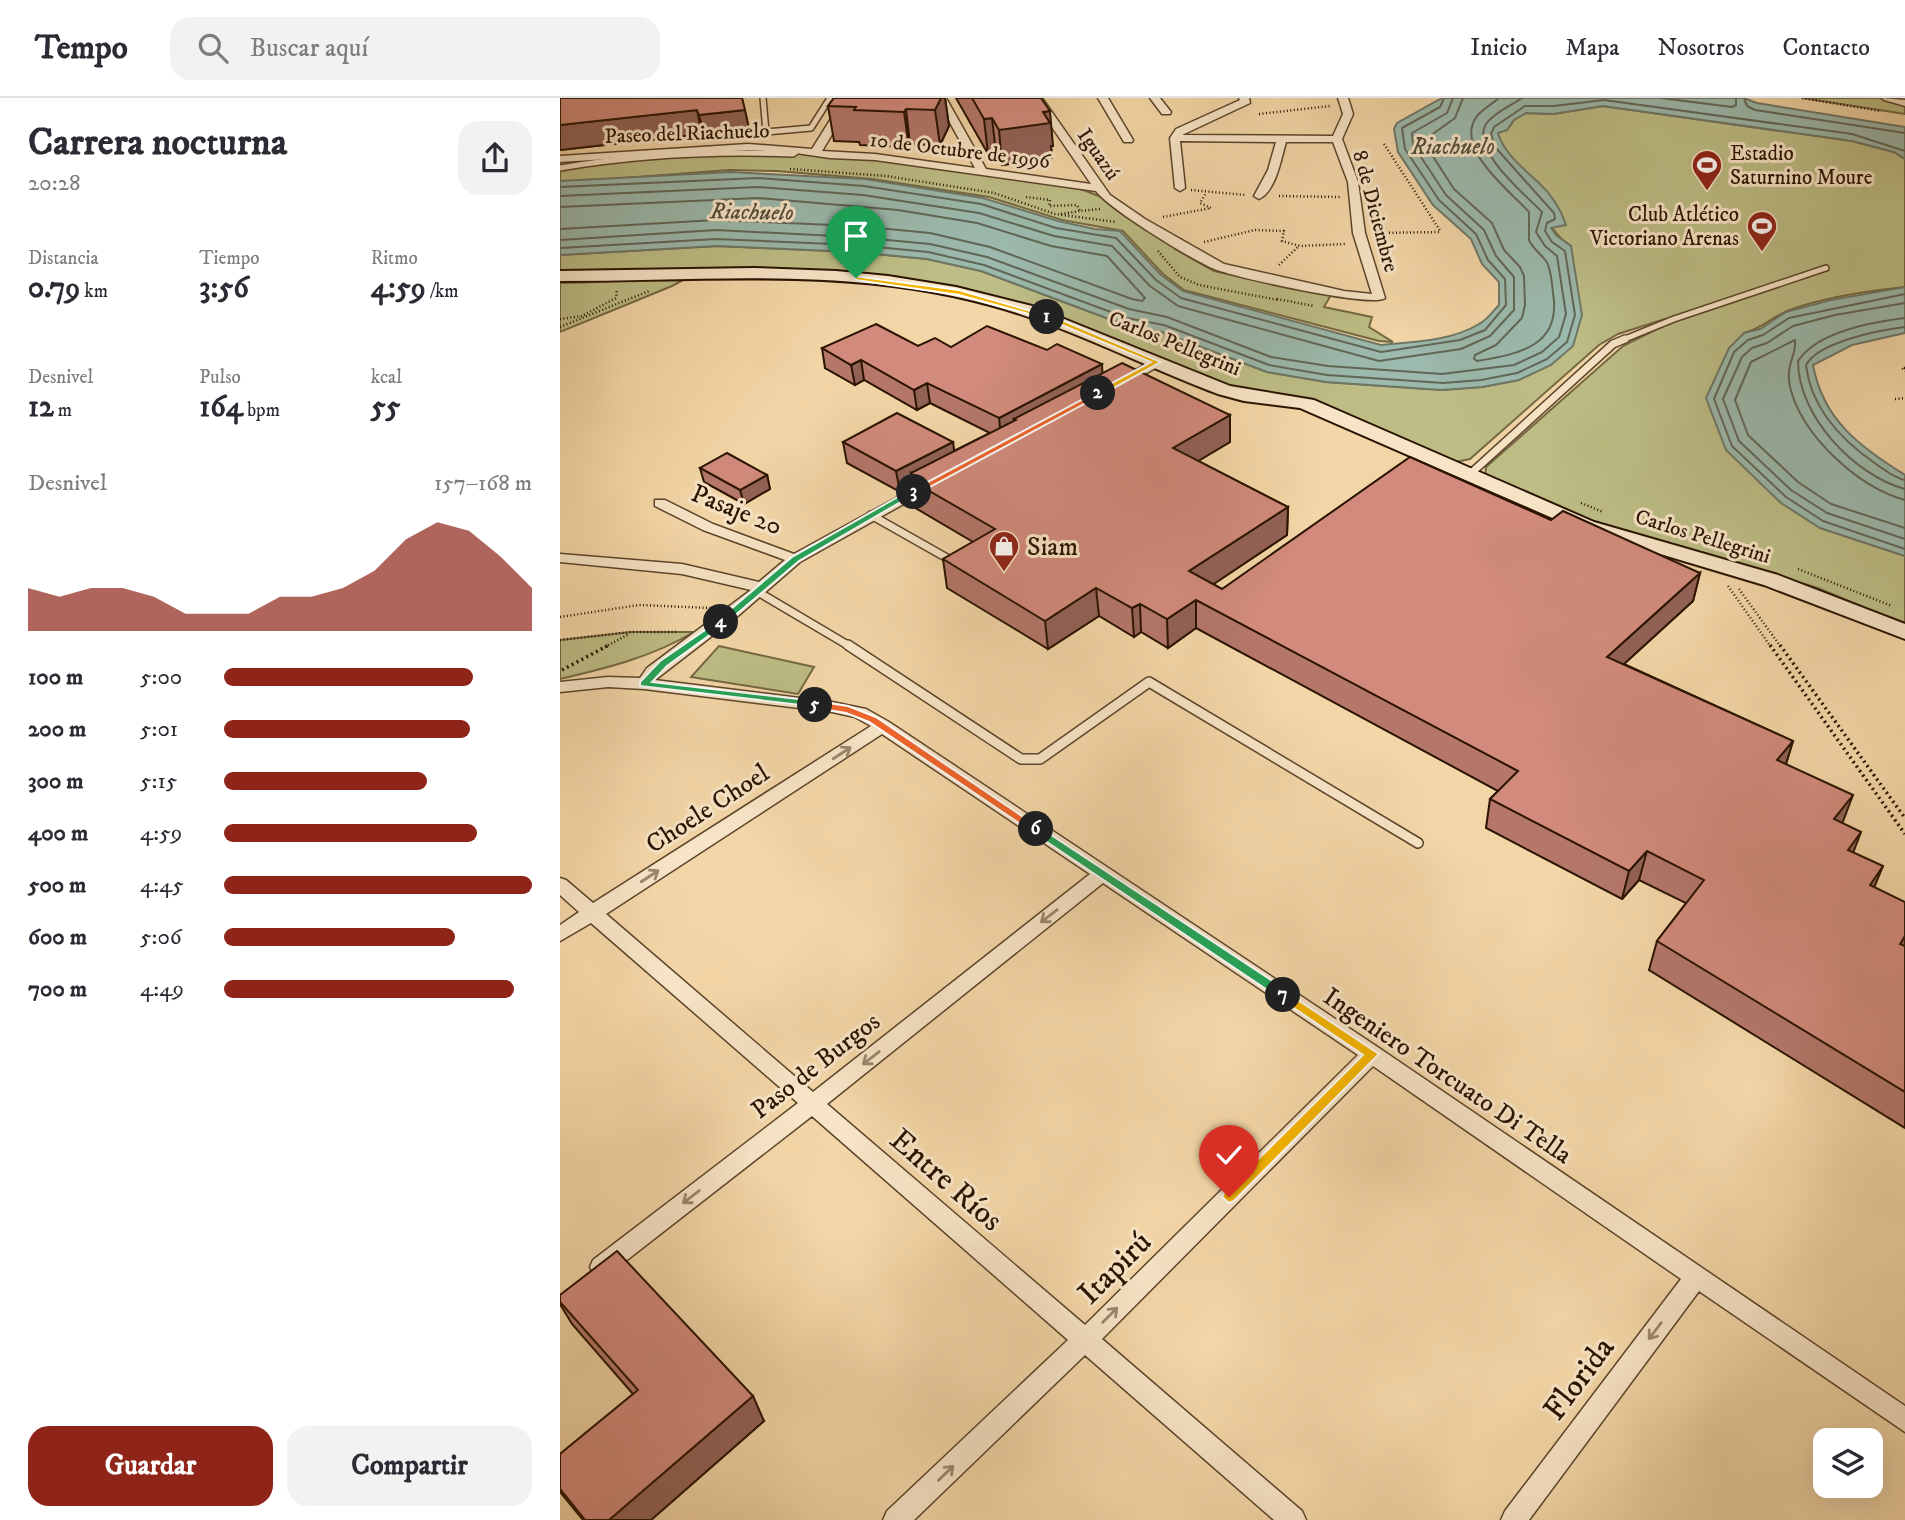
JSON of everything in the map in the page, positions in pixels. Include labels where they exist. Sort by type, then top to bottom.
[{"type":"street","points":[[925,115],[933,98]]},
{"type":"street","points":[[941,98],[982,171]]},
{"type":"street","name":"Iguazú","points":[[1037,98],[1106,197],[1141,221],[1220,267],[1344,295],[1379,298]]},
{"type":"street","points":[[1103,98],[1128,140]]},
{"type":"street","points":[[1155,98],[1166,112]]},
{"type":"street","points":[[1887,98],[1903,102]]},
{"type":"street","points":[[1180,188],[1175,138],[1180,131],[1245,100]]},
{"type":"street","name":"8 de Diciembre","points":[[1345,101],[1347,121],[1340,127],[1336,139],[1357,198],[1360,238],[1379,298]]},
{"type":"street","points":[[815,153],[836,119],[854,112],[866,112]]},
{"type":"street","points":[[913,115],[953,116]]},
{"type":"street","points":[[1175,138],[1336,139]]},
{"type":"street","points":[[1259,195],[1273,170],[1282,139]]},
{"type":"street","name":"Paseo del Riachuelo","points":[[560,159],[748,147],[815,153]]},
{"type":"street","name":"10 de Octubre de 1996","points":[[815,153],[875,157],[1099,188]]},
{"type":"street","name":"Carlos Pellegrini","points":[[560,276],[774,273],[900,283],[1011,305],[1062,321],[1227,392],[1307,404],[1587,526],[1805,592],[1905,632]]},
{"type":"street","points":[[1110,387],[1157,362]]},
{"type":"street","points":[[644,684],[664,663],[708,633],[795,559],[943,477]]},
{"type":"street","name":"Pasaje 20","points":[[660,503],[708,527],[795,559]]},
{"type":"street","points":[[560,558],[682,569],[760,590]]},
{"type":"street","name":"Ingeniero Torcuato Di Tella","points":[[560,687],[608,682],[644,684],[848,709],[883,726],[1372,1054],[1905,1420]]},
{"type":"street","name":"Choele Choel","points":[[560,934],[883,726]]},
{"type":"street","name":"Paso de Burgos","points":[[582,1282],[1102,874]]},
{"type":"street","name":"Entre Ríos","points":[[560,885],[1293,1520]]},
{"type":"street","name":"Itapirú","points":[[897,1520],[1086,1340],[1372,1054]]},
{"type":"street","name":"Florida","points":[[1514,1520],[1696,1277]]},
{"type":"lane","points":[[763,98],[765,132],[811,128],[830,98]]},
{"type":"lane","points":[[560,168],[595,162],[748,152],[793,154],[797,150]]},
{"type":"lane","points":[[1469,475],[1626,336],[1826,268]]},
{"type":"lane","points":[[871,515],[954,562]]},
{"type":"lane","points":[[760,590],[1021,759],[1040,759],[1149,682],[1418,844]]},
{"type":"path","points":[[1802,98],[1884,112],[1903,102]]},
{"type":"path","points":[[1259,114],[1345,101]]},
{"type":"path","points":[[1203,242],[1255,230],[1284,230],[1282,241],[1300,246],[1441,232],[1384,144]]},
{"type":"path","points":[[788,168],[886,176],[994,194],[1055,214],[1118,222]]},
{"type":"path","points":[[1180,188],[1259,195],[1357,198]]},
{"type":"path","points":[[1141,221],[1211,208],[1199,203],[1206,192]]},
{"type":"path","points":[[1026,197],[1050,200],[1049,206]]},
{"type":"path","points":[[1032,206],[1077,205],[1080,211]]},
{"type":"path","points":[[1055,214],[1119,206]]},
{"type":"path","points":[[1154,244],[1180,277],[1216,290],[1278,300]]},
{"type":"path","points":[[560,320],[583,317],[615,298],[619,292],[614,284]]},
{"type":"path","points":[[560,327],[657,288]]},
{"type":"path","points":[[1895,398],[1905,398]]},
{"type":"path","points":[[1716,563],[1905,818]]},
{"type":"path","points":[[1716,563],[1905,834]]},
{"type":"path","points":[[560,617],[639,605],[706,607],[734,612]]},
{"type":"path","points":[[560,671],[631,632]]},
{"type":"path","points":[[560,639],[631,632],[708,633]]},
{"type":"green space","points":[[1802,98],[1879,98],[1905,105],[1905,114]]},
{"type":"green space","points":[[1603,106],[1852,141],[1894,152],[1905,159],[1905,287],[1815,302],[1787,311],[1744,333],[1706,398],[1820,528],[1905,556],[1905,625],[1818,588],[1586,519],[1485,477],[1486,467],[1623,346],[1667,324],[1665,319],[1618,334],[1599,345],[1470,459],[1451,463],[1298,397],[1239,391],[1063,319],[903,281],[560,272],[560,255],[717,246],[855,252],[927,259],[981,271],[1125,325],[1162,332],[1267,372],[1326,382],[1442,390],[1482,387],[1519,380],[1571,246],[1562,240],[1551,226],[1540,184],[1514,161],[1497,132],[1507,130],[1514,120],[1525,113],[1553,114]]},
{"type":"green space","points":[[739,150],[879,159],[1078,188],[1099,196],[1171,242],[1175,249],[1214,271],[1331,295],[1324,307],[1372,317],[1369,327],[1393,342],[1379,341],[1184,290],[1163,274],[1123,231],[1062,220],[989,197],[872,179],[777,171],[729,170],[560,183],[560,161]]},
{"type":"green space","points":[[683,280],[672,286],[560,332],[560,283]]},
{"type":"green space","points":[[631,632],[694,632],[646,655],[560,679],[560,640]]},
{"type":"green space","points":[[719,646],[814,667],[798,694],[691,677]]},
{"type":"water","name":"Riachuelo","points":[[1442,98],[1744,98],[1757,103],[1905,127],[1905,159],[1894,152],[1852,141],[1603,106],[1553,114],[1526,113],[1514,120],[1507,130],[1498,133],[1510,154],[1552,198],[1566,225],[1551,228],[1571,246],[1582,315],[1573,346],[1551,365],[1519,380],[1482,387],[1442,390],[1326,382],[1267,372],[1162,332],[1125,325],[981,271],[927,259],[855,252],[717,246],[560,255],[560,181],[730,172],[865,179],[983,198],[1058,221],[1120,231],[1161,275],[1183,291],[1381,345],[1432,340],[1468,330],[1485,320],[1499,305],[1499,282],[1482,264],[1471,239],[1433,205],[1398,152],[1394,129],[1397,123]]},
{"type":"water","points":[[1905,287],[1905,333],[1852,345],[1813,365],[1825,401],[1835,417],[1873,454],[1905,475],[1905,556],[1820,528],[1781,503],[1726,450],[1706,398],[1729,348],[1744,333],[1760,329],[1786,312],[1831,300]]},
{"type":"building","points":[[560,98],[742,98],[745,110],[699,115],[697,110],[560,125]]},
{"type":"building","points":[[834,98],[941,98],[935,110],[906,109],[904,112],[828,106]]},
{"type":"building","points":[[972,98],[1041,98],[1050,111],[1043,112],[1050,123],[999,130],[992,118],[984,119]]},
{"type":"building","points":[[876,324],[918,346],[935,338],[951,347],[987,326],[1047,350],[1057,344],[1102,364],[999,418],[927,383],[914,390],[861,360],[851,365],[822,348]]},
{"type":"building","points":[[1122,363],[1230,415],[1173,448],[1288,507],[1189,571],[1222,589],[1410,457],[1551,520],[1563,511],[1700,573],[1607,657],[1793,741],[1777,760],[1853,795],[1834,819],[1861,832],[1848,850],[1883,866],[1870,885],[1905,902],[1905,936],[1900,944],[1905,946],[1905,1092],[1657,941],[1704,880],[1647,851],[1629,871],[1490,799],[1518,771],[1196,600],[1167,619],[1140,604],[1132,608],[1096,588],[1045,621],[943,559],[995,529],[907,478],[913,475],[911,473]]},
{"type":"building","points":[[897,413],[953,442],[896,471],[843,442]]},
{"type":"building","points":[[727,453],[767,475],[740,490],[700,468]]},
{"type":"building","points":[[617,1251],[753,1396],[609,1520],[585,1520],[560,1489],[560,1454],[638,1390],[560,1302],[560,1295]]},
{"type":"place","name":"Estadio Saturnino Moure","points":[[1707,192]]},
{"type":"place","name":"Club Atlético Victoriano Arenas","points":[[1762,253]]},
{"type":"place","name":"Siam","points":[[1004,573]]},
{"type":"route","points":[[856,278],[959,293],[1011,305],[1062,321],[1157,362],[814,547],[795,559],[708,633],[664,663],[644,684],[848,709],[860,713],[1372,1054],[1229,1197]]}]
